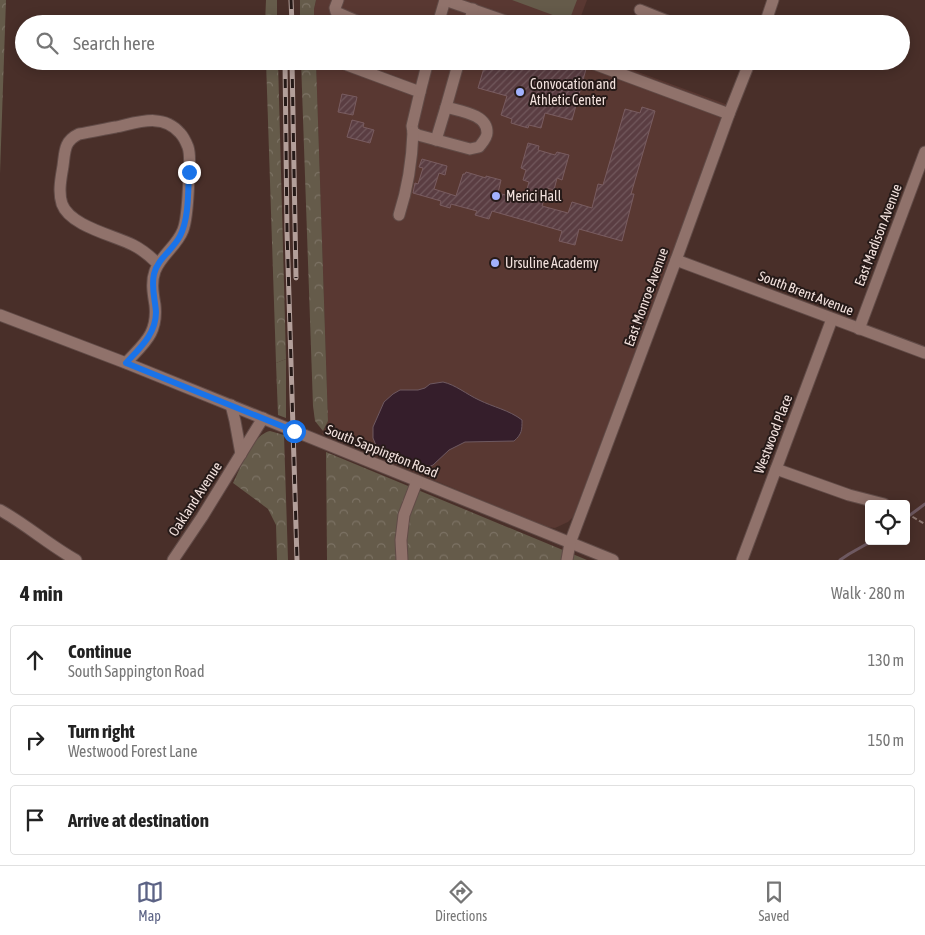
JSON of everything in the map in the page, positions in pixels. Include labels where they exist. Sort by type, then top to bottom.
[{"type":"street","points":[[338,0],[335,8],[336,12],[343,15]]},
{"type":"street","points":[[441,15],[445,0],[489,15]]},
{"type":"street","points":[[768,15],[773,0]]},
{"type":"street","points":[[471,15],[473,9]]},
{"type":"street","points":[[640,10],[652,15]]},
{"type":"street","points":[[361,70],[420,92]]},
{"type":"street","points":[[400,215],[412,158],[412,126],[426,70]]},
{"type":"street","points":[[436,140],[456,70]]},
{"type":"street","points":[[610,70],[729,114]]},
{"type":"street","name":"East Monroe Avenue","points":[[567,560],[570,543],[746,70]]},
{"type":"street","points":[[413,132],[470,149],[480,147],[487,132],[481,118],[446,107]]},
{"type":"street","points":[[126,363],[151,334],[156,312],[153,288],[154,273],[158,264],[180,238],[184,227],[188,181],[188,147],[184,137],[177,129],[164,122],[155,120],[142,121],[72,137],[65,150],[60,194],[62,205],[67,213],[83,224],[145,252],[158,264]]},
{"type":"street","name":"East Madison Avenue","points":[[858,328],[925,152]]},
{"type":"street","name":"South Brent Avenue","points":[[676,260],[925,353]]},
{"type":"street","name":"South Sappington Road","points":[[0,315],[126,363],[613,560]]},
{"type":"street","name":"Westwood Place","points":[[742,560],[832,319]]},
{"type":"street","points":[[231,405],[241,454]]},
{"type":"street","name":"Oakland Avenue","points":[[173,560],[202,518],[263,418]]},
{"type":"street","points":[[776,469],[868,500]]},
{"type":"street","points":[[402,560],[401,540],[404,515],[417,481]]},
{"type":"street","points":[[0,510],[76,560]]},
{"type":"path","points":[[910,516],[925,524]]},
{"type":"shaded area","points":[[316,0],[587,0],[581,15],[314,15]]},
{"type":"shaded area","name":"Ursuline Academy","points":[[316,70],[633,70],[728,105],[573,517],[568,522],[555,528],[547,527],[322,434],[328,421]]},
{"type":"shaded area","points":[[443,382],[522,420],[522,429],[519,436],[514,441],[465,442],[449,450],[433,465],[424,469],[403,463],[377,448],[373,438],[373,427],[384,402],[400,390],[418,390],[430,384]]},
{"type":"green space","points":[[0,0],[6,0],[0,173]]},
{"type":"green space","points":[[266,0],[277,0],[277,15],[265,15]]},
{"type":"green space","points":[[300,0],[316,0],[314,15],[300,15]]},
{"type":"green space","points":[[512,0],[577,0],[571,15],[553,15]]},
{"type":"green space","points":[[266,70],[278,70],[286,359],[276,363]]},
{"type":"green space","points":[[301,70],[316,70],[328,421],[323,431],[315,421]]},
{"type":"green space","points":[[286,359],[286,418],[278,415],[276,363]]},
{"type":"green space","points":[[270,431],[284,435],[288,560],[277,560],[276,525],[268,509],[233,483],[253,445],[258,438]]},
{"type":"green space","points":[[326,452],[587,560],[327,560]]},
{"type":"building","name":"Convocation and Athletic Center","points":[[483,70],[586,70],[572,120],[545,113],[541,128],[529,125],[528,128],[511,123],[512,119],[501,115],[507,96],[478,88]]},
{"type":"building","points":[[342,94],[357,97],[353,115],[338,112]]},
{"type":"building","points":[[642,107],[655,111],[631,194],[634,194],[622,241],[579,229],[575,245],[559,241],[562,231],[492,211],[489,219],[475,215],[477,211],[451,204],[450,208],[440,205],[441,201],[413,193],[415,183],[418,184],[423,168],[419,167],[422,159],[447,166],[445,175],[439,173],[434,189],[456,196],[463,174],[466,172],[501,180],[498,193],[524,200],[529,182],[523,180],[526,170],[521,168],[528,143],[539,146],[538,150],[555,155],[557,152],[569,155],[562,180],[557,178],[554,190],[547,188],[542,206],[568,213],[572,202],[592,208],[598,184],[603,185],[625,109],[640,113]]},
{"type":"building","points":[[352,120],[364,123],[363,127],[374,130],[370,143],[347,137]]},
{"type":"waterway","points":[[910,515],[925,504]]},
{"type":"waterway","points":[[840,560],[865,545]]},
{"type":"railway","points":[[291,0],[292,15]]},
{"type":"railway","points":[[285,70],[287,231],[297,560]]},
{"type":"railway","points":[[292,70],[296,278]]},
{"type":"place","name":"Convocation and Athletic Center","points":[[520,92]]},
{"type":"place","name":"Merici Hall","points":[[496,196]]},
{"type":"place","name":"Ursuline Academy","points":[[495,263]]},
{"type":"route","points":[[189,172],[184,227],[180,238],[158,264],[154,273],[153,288],[156,312],[154,326],[146,341],[126,363],[294,431]]}]
